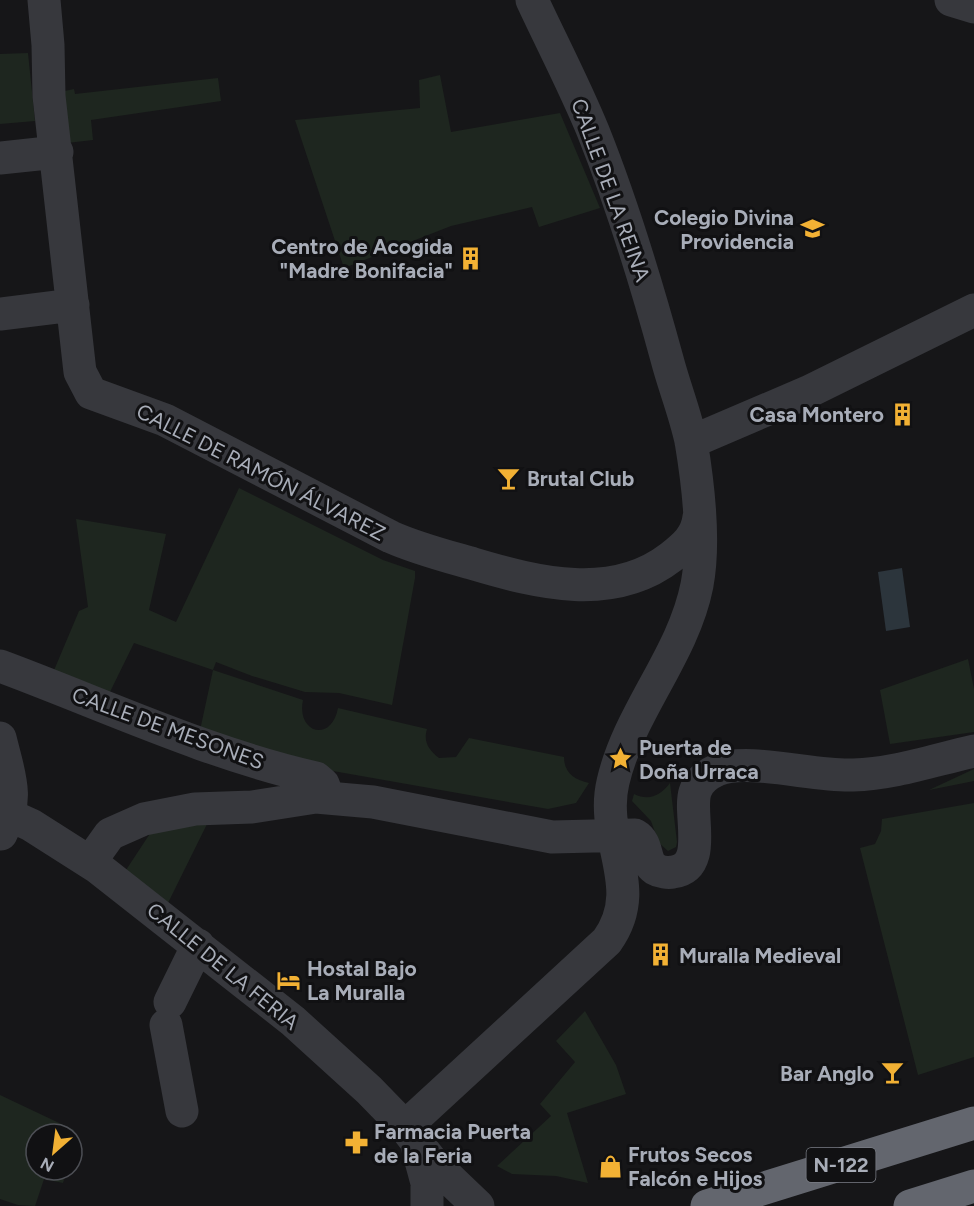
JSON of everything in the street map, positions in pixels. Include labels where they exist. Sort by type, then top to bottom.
[{"type":"highway","name":"N-122","points":[[707,1206],[974,1123]]},
{"type":"highway","points":[[910,1206],[974,1186]]},
{"type":"street","name":"CALLE DE RAMÓN ÁLVAREZ","points":[[44,0],[49,96],[80,372],[91,393],[165,420],[391,537],[421,549],[518,577],[543,582],[597,585],[627,580],[656,568],[683,548],[694,533],[699,517]]},
{"type":"street","name":"CALLE DE LA REINA","points":[[410,1134],[607,941],[616,928],[622,914],[624,899],[613,835],[610,799],[626,743],[669,662],[697,584],[699,517],[691,442],[644,271],[593,130],[532,0]]},
{"type":"street","points":[[951,0],[974,7]]},
{"type":"street","points":[[0,158],[57,153]]},
{"type":"street","points":[[0,314],[73,305]]},
{"type":"street","points":[[691,442],[808,392],[974,310]]},
{"type":"street","name":"CALLE DE MESONES","points":[[0,666],[197,743],[254,762],[316,778],[323,784],[328,797]]},
{"type":"street","points":[[0,738],[13,789],[3,821]]},
{"type":"street","points":[[90,862],[110,834],[144,819],[195,809],[252,807],[328,797],[373,802],[539,836],[567,838],[629,834],[641,838],[655,869],[669,873],[678,872],[686,868],[693,854],[695,790],[699,783],[715,771],[743,765],[809,774],[861,775],[896,770],[974,750]]},
{"type":"street","name":"CALLE DE LA FERIA","points":[[3,821],[55,838],[90,862],[304,1030],[369,1090],[478,1206]]},
{"type":"street","points":[[182,1111],[168,1013],[198,945]]},
{"type":"street","name":"CALLE DE LA FERIA","points":[[410,1134],[427,1183],[427,1206]]},
{"type":"shaded area","points":[[28,53],[35,121],[0,124],[0,54]]},
{"type":"shaded area","points":[[440,75],[451,132],[560,113],[600,208],[539,227],[532,207],[451,226],[344,268],[295,120],[420,108],[419,80]]},
{"type":"shaded area","points":[[218,78],[221,101],[91,120],[93,140],[67,143],[60,92],[74,89],[75,94]]},
{"type":"shaded area","points":[[239,488],[383,560],[415,571],[392,705],[339,693],[305,692],[216,662],[213,670],[134,643],[108,696],[52,675],[79,611],[88,607],[76,519],[166,534],[149,610],[176,622]]},
{"type":"shaded area","points":[[902,568],[910,627],[886,631],[878,572]]},
{"type":"shaded area","points":[[968,659],[974,689],[974,732],[890,744],[880,690]]},
{"type":"shaded area","points":[[213,670],[303,700],[302,711],[305,720],[315,730],[322,730],[329,726],[338,708],[427,729],[428,745],[439,758],[456,757],[469,738],[564,757],[564,763],[571,775],[589,783],[576,803],[548,809],[316,768],[199,735]]},
{"type":"shaded area","points":[[974,769],[974,781],[929,790]]},
{"type":"shaded area","points":[[670,783],[677,842],[676,847],[668,851],[659,843],[651,821],[632,801],[634,794],[645,797],[654,796]]},
{"type":"shaded area","points":[[974,803],[974,1057],[918,1075],[860,848],[875,844],[881,831],[882,819]]},
{"type":"shaded area","points":[[209,820],[168,903],[126,870],[151,832]]},
{"type":"shaded area","points":[[585,1011],[616,1065],[626,1094],[567,1113],[588,1183],[556,1176],[512,1174],[497,1166],[551,1116],[540,1104],[575,1062],[556,1041]]},
{"type":"shaded area","points":[[0,1095],[57,1122],[24,1122],[24,1182],[43,1182],[35,1206],[18,1205],[0,1199]]},
{"type":"place","name":"Colegio Divina Providencia","points":[[812,229]]},
{"type":"place","name":"Centro de Acogida \"Madre Bonifacia\"","points":[[471,258]]},
{"type":"place","name":"Casa Montero","points":[[902,414]]},
{"type":"place","name":"Brutal Club","points":[[509,478]]},
{"type":"place","name":"Puerta de Doña Urraca","points":[[621,759]]},
{"type":"place","name":"Muralla Medieval","points":[[661,955]]},
{"type":"place","name":"Hostal Bajo La Muralla","points":[[289,980]]},
{"type":"place","name":"Bar Anglo","points":[[892,1073]]},
{"type":"place","name":"Farmacia Puerta de la Feria","points":[[356,1143]]},
{"type":"place","name":"Frutos Secos Falcón e Hijos","points":[[610,1166]]}]
